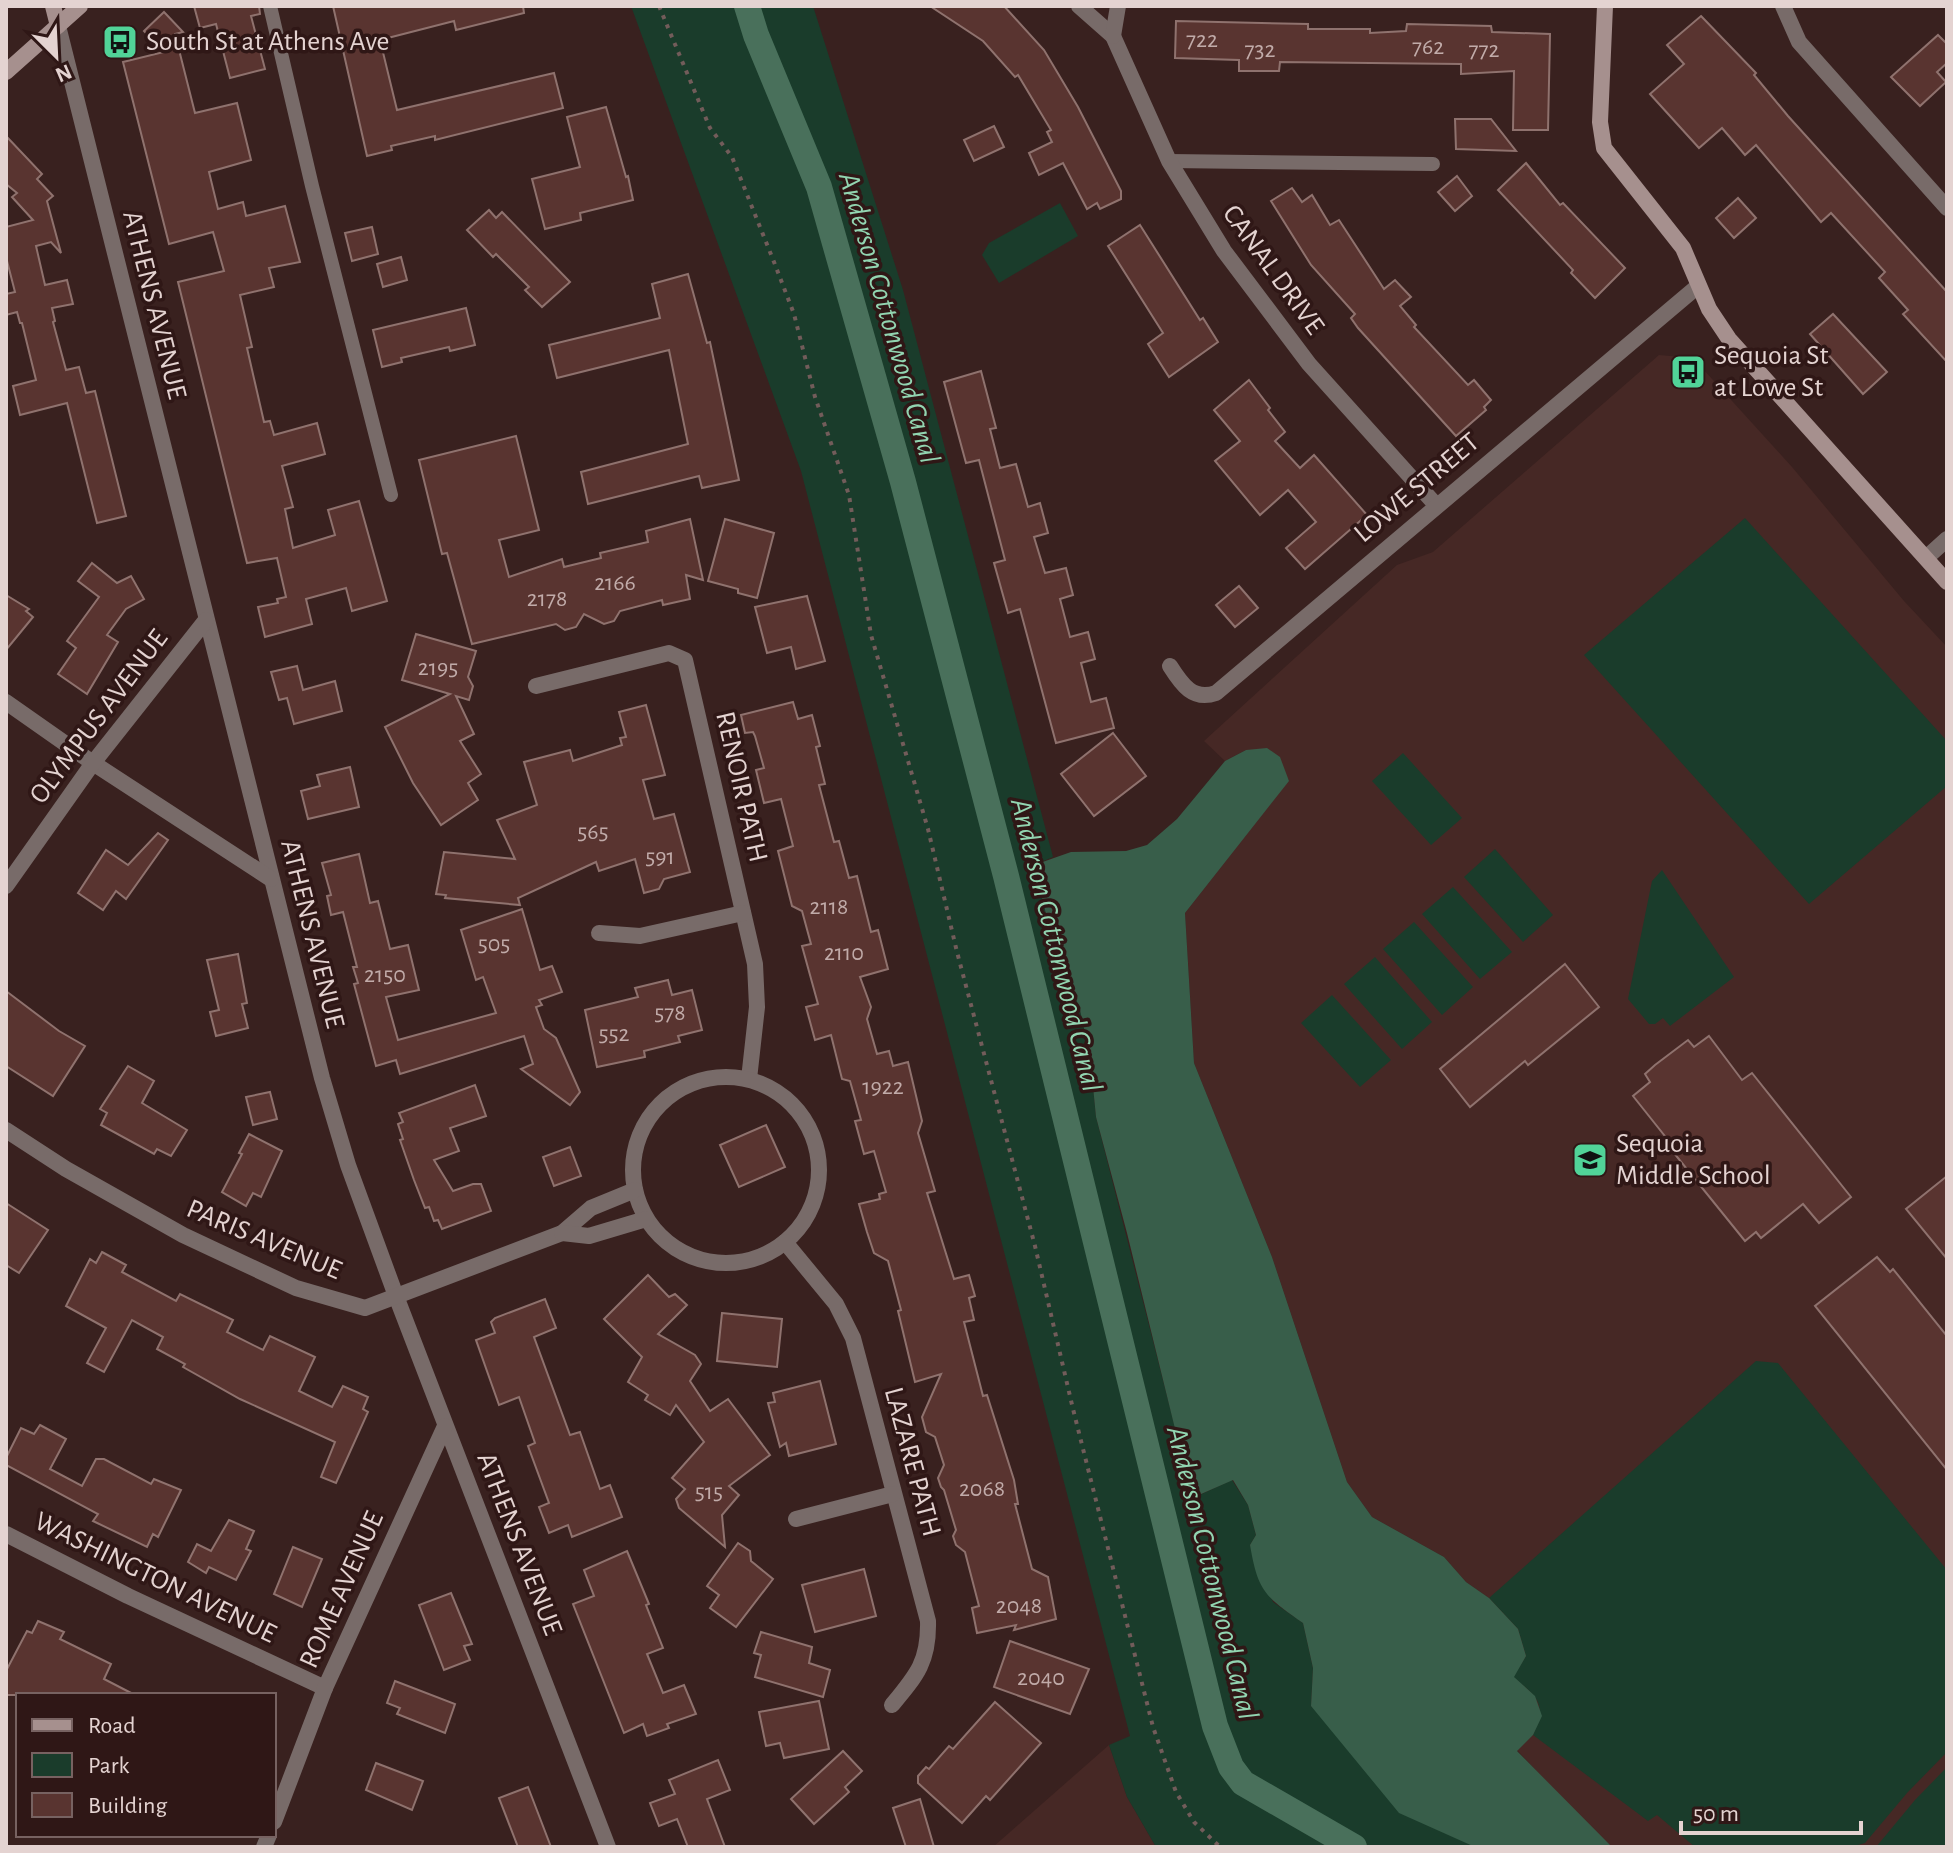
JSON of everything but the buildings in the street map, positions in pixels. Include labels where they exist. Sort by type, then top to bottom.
[{"type":"street","name":"ATHENS AVENUE","points":[[53,6],[271,879],[322,1078],[348,1165],[608,1847]]},
{"type":"street","points":[[6,72],[80,6]]},
{"type":"street","name":"CANAL DRIVE","points":[[1079,6],[1113,36],[1169,161],[1224,251],[1309,364],[1436,505]]},
{"type":"street","points":[[1113,36],[1118,6]]},
{"type":"street","points":[[1605,6],[1600,122],[1604,148],[1683,248],[1709,309],[1729,339],[1947,582]]},
{"type":"street","points":[[1783,6],[1799,42],[1947,208]]},
{"type":"street","name":"LOWE STREET","points":[[1170,666],[1196,696],[1206,697],[1216,693],[1698,286]]},
{"type":"street","points":[[1926,558],[1947,539]]},
{"type":"street","name":"OLYMPUS AVENUE","points":[[6,886],[93,763],[206,620]]},
{"type":"street","name":"RENOIR PATH","points":[[536,686],[669,653],[685,660],[757,986],[749,1079]]},
{"type":"street","points":[[6,702],[93,763],[271,879]]},
{"type":"street","points":[[599,933],[640,936],[743,913]]},
{"type":"street","points":[[707,1079],[749,1079],[773,1089],[794,1105],[809,1125],[817,1150],[820,1176],[814,1201],[802,1224],[785,1242],[767,1253],[747,1261],[726,1263],[705,1260],[686,1254],[668,1242],[646,1219],[635,1190],[633,1169],[636,1148],[643,1128],[662,1103],[688,1085],[707,1079]]},
{"type":"street","name":"PARIS AVENUE","points":[[6,1130],[66,1169],[183,1235],[296,1288],[365,1308],[562,1233],[591,1208],[635,1190]]},
{"type":"street","name":"PARIS AVENUE","points":[[562,1233],[589,1236],[646,1219]]},
{"type":"street","name":"LAZARE PATH","points":[[785,1242],[836,1304],[853,1338],[928,1621],[928,1645],[919,1673],[892,1705]]},
{"type":"street","name":"ROME AVENUE","points":[[276,1817],[325,1688],[445,1426]]},
{"type":"street","points":[[796,1519],[893,1494]]},
{"type":"street","name":"WASHINGTON AVENUE","points":[[6,1534],[128,1596],[325,1688]]},
{"type":"lane","points":[[270,6],[312,186],[391,495]]},
{"type":"lane","points":[[1169,161],[1433,164]]},
{"type":"path","points":[[659,6],[710,128],[732,157],[794,314],[815,397],[849,495],[871,635],[928,829],[957,952],[1035,1246],[1153,1727],[1176,1792],[1194,1822],[1220,1847]]},
{"type":"shaded area","name":"Sequoia Middle School","points":[[1659,355],[1693,358],[1792,467],[1904,601],[1947,647],[1947,1847],[1612,1847],[1585,1823],[1517,1750],[1533,1735],[1489,1598],[1466,1582],[1444,1557],[1372,1517],[1347,1482],[1272,1257],[1194,1063],[1185,913],[1289,780],[1246,750],[1225,761],[1204,741],[1397,565],[1433,552]]},
{"type":"shaded area","points":[[1109,1745],[1127,1797],[1156,1847],[993,1847]]},
{"type":"green space","points":[[631,6],[813,6],[903,290],[1053,857],[1034,865],[1048,922],[1080,1010],[1090,1056],[1096,1117],[1193,1498],[1232,1480],[1248,1505],[1256,1535],[1250,1545],[1273,1602],[1303,1623],[1313,1668],[1311,1706],[1453,1835],[1475,1847],[1156,1847],[1127,1797],[1109,1745],[1130,1736],[801,471]]},
{"type":"green space","points":[[1060,203],[1078,236],[999,283],[982,255],[989,243]]},
{"type":"green space","points":[[1745,518],[1947,741],[1947,786],[1809,904],[1584,655]]},
{"type":"green space","points":[[1267,748],[1280,757],[1289,781],[1185,913],[1194,1063],[1272,1257],[1347,1482],[1372,1517],[1444,1557],[1466,1582],[1489,1598],[1518,1629],[1526,1656],[1514,1677],[1535,1696],[1542,1716],[1533,1735],[1517,1751],[1612,1847],[1475,1847],[1399,1813],[1311,1706],[1313,1668],[1303,1623],[1272,1599],[1260,1583],[1250,1545],[1256,1535],[1248,1505],[1233,1480],[1192,1498],[1096,1117],[1090,1056],[1080,1010],[1048,922],[1034,865],[1071,852],[1126,851],[1147,845],[1177,819],[1225,761],[1246,750]]},
{"type":"green space","points":[[1403,753],[1462,818],[1431,845],[1372,781]]},
{"type":"green space","points":[[1495,849],[1553,915],[1523,942],[1464,877]]},
{"type":"green space","points":[[1662,870],[1734,977],[1670,1026],[1663,1018],[1649,1024],[1628,999],[1652,881]]},
{"type":"green space","points":[[1453,887],[1512,952],[1480,979],[1422,914]]},
{"type":"green space","points":[[1414,922],[1473,987],[1442,1015],[1383,949]]},
{"type":"green space","points":[[1375,957],[1432,1022],[1402,1049],[1344,984]]},
{"type":"green space","points":[[1332,995],[1391,1060],[1360,1087],[1301,1023]]},
{"type":"green space","points":[[1756,1361],[1778,1363],[1947,1570],[1947,1752],[1865,1843],[1851,1847],[1695,1847],[1657,1815],[1648,1821],[1533,1735],[1539,1715],[1538,1702],[1513,1677],[1526,1656],[1518,1629],[1489,1598]]},
{"type":"green space","points":[[1947,1767],[1947,1847],[1876,1847],[1915,1800]]},
{"type":"waterway","name":"Anderson Cottonwood Canal","points":[[747,6],[819,187],[903,482],[1006,876],[1215,1726],[1231,1767],[1243,1783],[1354,1847]]},
{"type":"place","name":"South St at Athens Ave","points":[[120,42]]},
{"type":"place","name":"Sequoia St at Lowe St","points":[[1688,372]]},
{"type":"place","name":"Sequoia Middle School","points":[[1590,1160]]}]
